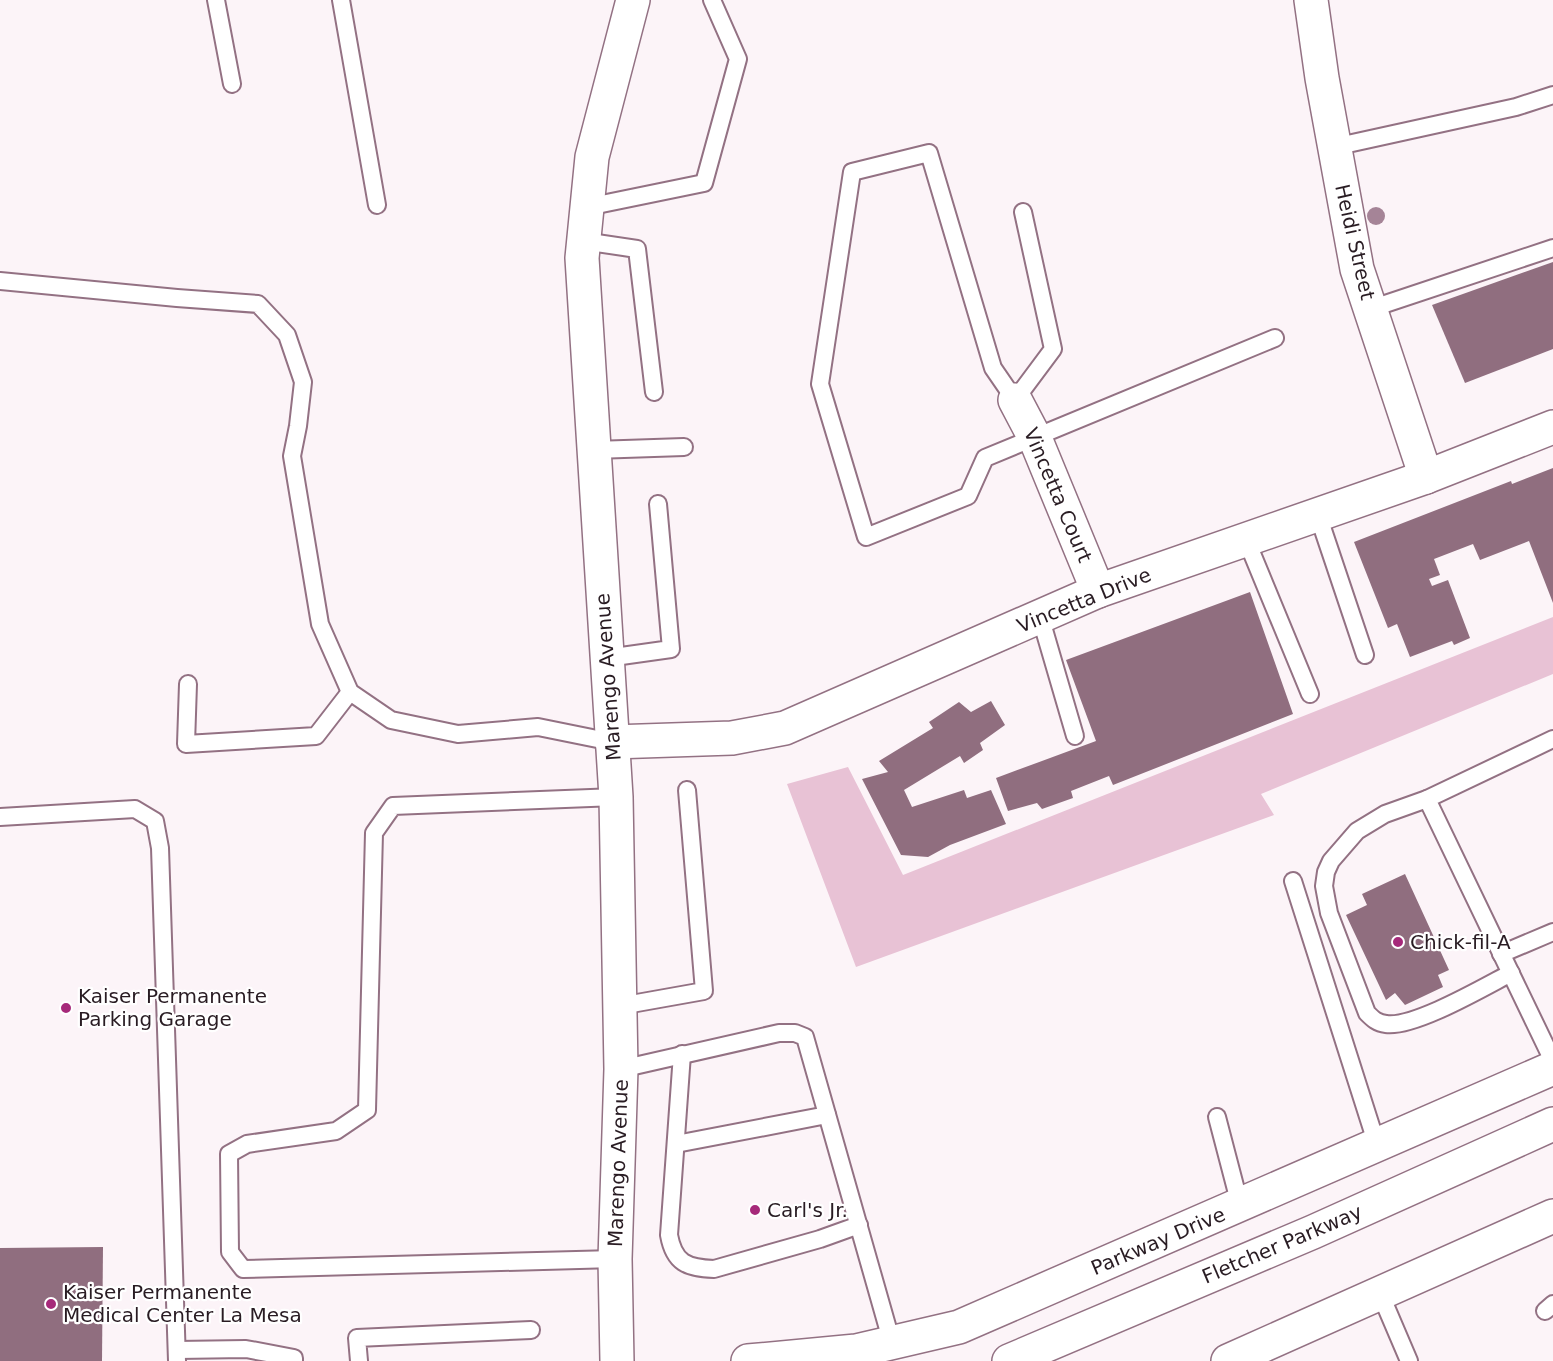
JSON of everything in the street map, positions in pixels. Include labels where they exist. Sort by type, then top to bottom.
[{"type":"street","name":"Heidi Street","points":[[1311,0],[1322,78],[1357,269],[1426,477]]},
{"type":"street","name":"Marengo Avenue","points":[[616,1361],[615,1259],[621,1069],[616,796],[582,258],[592,157],[627,1]]},
{"type":"street","name":"Vincetta Court","points":[[1016,400],[1035,438],[1098,591]]},
{"type":"street","name":"Vincetta Drive","points":[[612,742],[732,738],[785,728],[1098,591],[1426,477],[1553,428]]},
{"type":"street","name":"Parkway Drive","points":[[748,1361],[856,1351],[959,1327],[1553,1068]]},
{"type":"street","name":"Fletcher Parkway","points":[[1009,1361],[1313,1232],[1553,1124]]},
{"type":"street","points":[[1228,1361],[1553,1216]]},
{"type":"lane","points":[[216,0],[232,84]]},
{"type":"lane","points":[[341,0],[377,205]]},
{"type":"lane","points":[[587,207],[704,183],[738,59],[712,0]]},
{"type":"lane","points":[[1334,147],[1516,107],[1553,95]]},
{"type":"lane","points":[[1023,212],[1053,349],[1016,400],[993,368],[929,153],[852,172],[820,384],[866,537],[968,496],[985,458],[1275,338]]},
{"type":"lane","points":[[583,241],[637,249],[654,392]]},
{"type":"lane","points":[[1370,309],[1553,248]]},
{"type":"lane","points":[[0,281],[258,304],[287,335],[303,382],[298,426],[291,456],[320,624],[350,692],[392,720],[458,734],[538,727],[612,742]]},
{"type":"lane","points":[[594,450],[684,447]]},
{"type":"lane","points":[[607,658],[670,649],[658,504]]},
{"type":"lane","points":[[1318,515],[1365,655]]},
{"type":"lane","points":[[1246,539],[1310,694]]},
{"type":"lane","points":[[1040,616],[1075,736]]},
{"type":"lane","points":[[188,684],[186,744],[316,736],[350,692]]},
{"type":"lane","points":[[1511,974],[1452,1004],[1403,1024],[1376,1022],[1367,1013],[1329,913],[1324,886],[1326,872],[1331,861],[1357,831],[1385,814],[1427,799],[1553,739]]},
{"type":"lane","points":[[620,1006],[704,991],[687,790]]},
{"type":"lane","points":[[615,1259],[243,1269],[230,1252],[229,1154],[247,1144],[336,1131],[366,1110],[374,832],[393,806],[616,796]]},
{"type":"lane","points":[[1427,799],[1553,1061]]},
{"type":"lane","points":[[0,817],[135,809],[155,821],[160,848],[177,1355],[207,1355],[246,1349],[294,1358],[294,1361]]},
{"type":"lane","points":[[1293,880],[1377,1145]]},
{"type":"lane","points":[[1501,954],[1553,932]]},
{"type":"lane","points":[[621,1069],[779,1033],[795,1033],[805,1037],[892,1343]]},
{"type":"lane","points":[[682,1054],[669,1235],[672,1250],[680,1260],[695,1268],[714,1269],[820,1239],[859,1225]]},
{"type":"lane","points":[[676,1144],[827,1115]]},
{"type":"lane","points":[[1217,1117],[1240,1205]]},
{"type":"lane","points":[[1380,1293],[1409,1361]]},
{"type":"lane","points":[[359,1361],[357,1338],[531,1330]]},
{"type":"shaded area","points":[[1553,617],[1553,674],[1261,794],[1274,815],[856,967],[787,784],[848,767],[903,875]]},
{"type":"building","points":[[1553,262],[1553,349],[1465,383],[1432,305]]},
{"type":"building","points":[[1553,468],[1553,603],[1529,541],[1480,560],[1473,544],[1434,559],[1440,575],[1429,579],[1432,586],[1448,580],[1470,638],[1454,645],[1452,641],[1410,657],[1397,624],[1388,628],[1354,542],[1511,481],[1512,484]]},
{"type":"building","points":[[1250,592],[1293,714],[1113,785],[1109,776],[1071,791],[1073,798],[1042,809],[1037,803],[1008,811],[996,778],[1096,741],[1066,660]]},
{"type":"building","points":[[991,701],[1005,725],[980,743],[983,750],[964,763],[960,756],[904,790],[912,807],[964,790],[967,798],[991,790],[1006,824],[950,845],[928,857],[901,855],[862,779],[888,772],[879,761],[933,728],[929,722],[959,702],[971,712]]},
{"type":"building","name":"Chick-fil-A","points":[[1405,874],[1449,970],[1438,975],[1443,987],[1405,1005],[1395,993],[1386,1000],[1346,915],[1367,905],[1362,894]]},
{"type":"building","name":"Kaiser Permanente Medical Center La Mesa","points":[[103,1247],[102,1361],[0,1361],[0,1248]]},
{"type":"place","name":"Chick-fil-A","points":[[1398,942]]},
{"type":"place","name":"Kaiser Permanente Parking Garage","points":[[66,1008]]},
{"type":"place","name":"Carl's Jr.","points":[[755,1210]]},
{"type":"place","name":"Kaiser Permanente Medical Center La Mesa","points":[[51,1304]]}]
